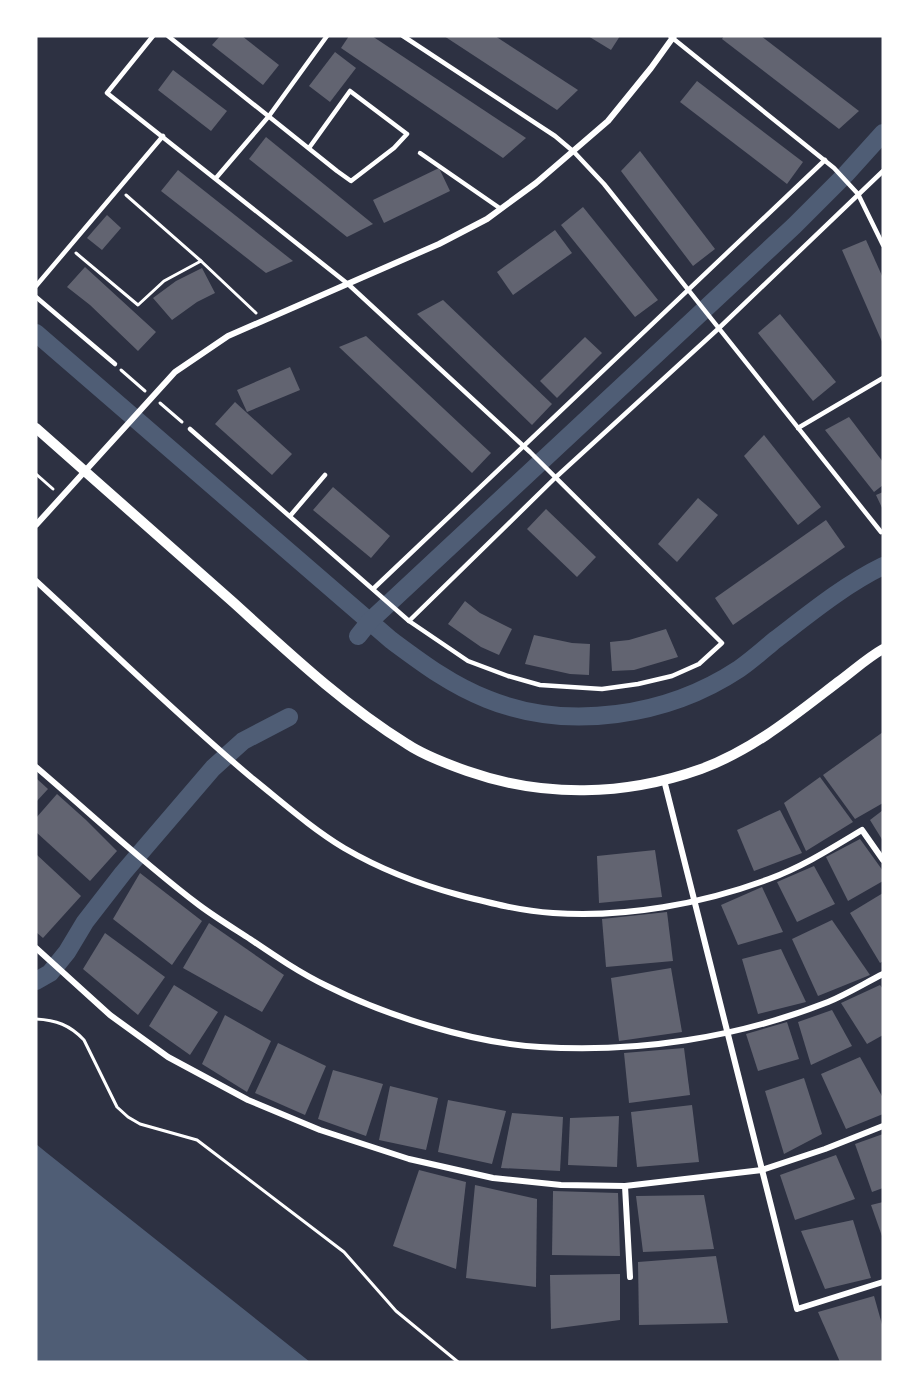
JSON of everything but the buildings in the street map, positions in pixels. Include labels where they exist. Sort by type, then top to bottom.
[{"type":"street","points":[[36,525],[175,372],[228,336],[439,244],[487,219],[536,183],[608,121],[651,68],[672,37]]},
{"type":"street","points":[[36,428],[299,662],[369,718],[409,746],[458,768],[490,779],[530,788],[590,791],[626,788],[664,780],[702,768],[741,751],[775,730],[883,648]]},
{"type":"street","points":[[36,581],[240,768],[296,814],[342,847],[387,872],[503,907],[553,913],[617,912],[695,902],[770,879],[810,861],[862,830],[883,860]]},
{"type":"street","points":[[36,767],[200,905],[288,965],[326,986],[418,1023],[475,1037],[538,1047],[611,1048],[678,1041],[728,1033],[772,1022],[829,1001],[883,974]]},
{"type":"street","points":[[664,780],[797,1309],[883,1282]]},
{"type":"street","points":[[36,948],[110,1015],[168,1057],[248,1100],[320,1130],[410,1159],[493,1178],[561,1185],[625,1186],[762,1170],[883,1126]]},
{"type":"street","points":[[625,1186],[630,1277]]},
{"type":"lane","points":[[153,36],[107,93],[348,284],[530,452],[722,643],[699,664],[672,676],[611,687],[573,688],[540,684],[508,676],[468,661],[409,621],[190,429]]},
{"type":"lane","points":[[168,36],[351,182],[394,148],[407,134],[350,92],[309,148]]},
{"type":"lane","points":[[216,178],[269,116],[327,36]]},
{"type":"lane","points":[[403,36],[555,136],[574,152],[603,184],[880,532]]},
{"type":"lane","points":[[672,37],[834,168],[858,194],[883,245]]},
{"type":"lane","points":[[36,286],[163,136]]},
{"type":"lane","points":[[420,153],[501,209]]},
{"type":"lane","points":[[374,589],[689,293],[825,160]]},
{"type":"lane","points":[[409,621],[555,478],[718,329],[883,171]]},
{"type":"lane","points":[[36,297],[116,364]]},
{"type":"lane","points":[[798,428],[883,378]]},
{"type":"lane","points":[[290,516],[325,475]]},
{"type":"path","points":[[118,189],[201,261],[264,321]]},
{"type":"path","points":[[69,247],[138,304],[164,281],[201,261]]},
{"type":"path","points":[[131,378],[135,382]]},
{"type":"path","points":[[150,399],[181,421]]},
{"type":"path","points":[[36,474],[61,497]]},
{"type":"path","points":[[36,1019],[55,1020],[84,1040],[117,1107],[128,1117],[140,1124],[197,1140],[344,1252],[396,1311],[458,1362]]},
{"type":"water","points":[[36,1144],[47,1153],[310,1362],[36,1362]]},
{"type":"waterway","points":[[358,636],[370,621],[794,226],[883,133]]},
{"type":"waterway","points":[[36,333],[391,640],[461,687],[487,699],[518,709],[551,715],[617,714],[649,708],[681,698],[739,669],[827,600],[883,566]]},
{"type":"waterway","points":[[36,981],[50,973],[67,952],[85,922],[123,873],[213,768],[243,741],[289,717]]}]
